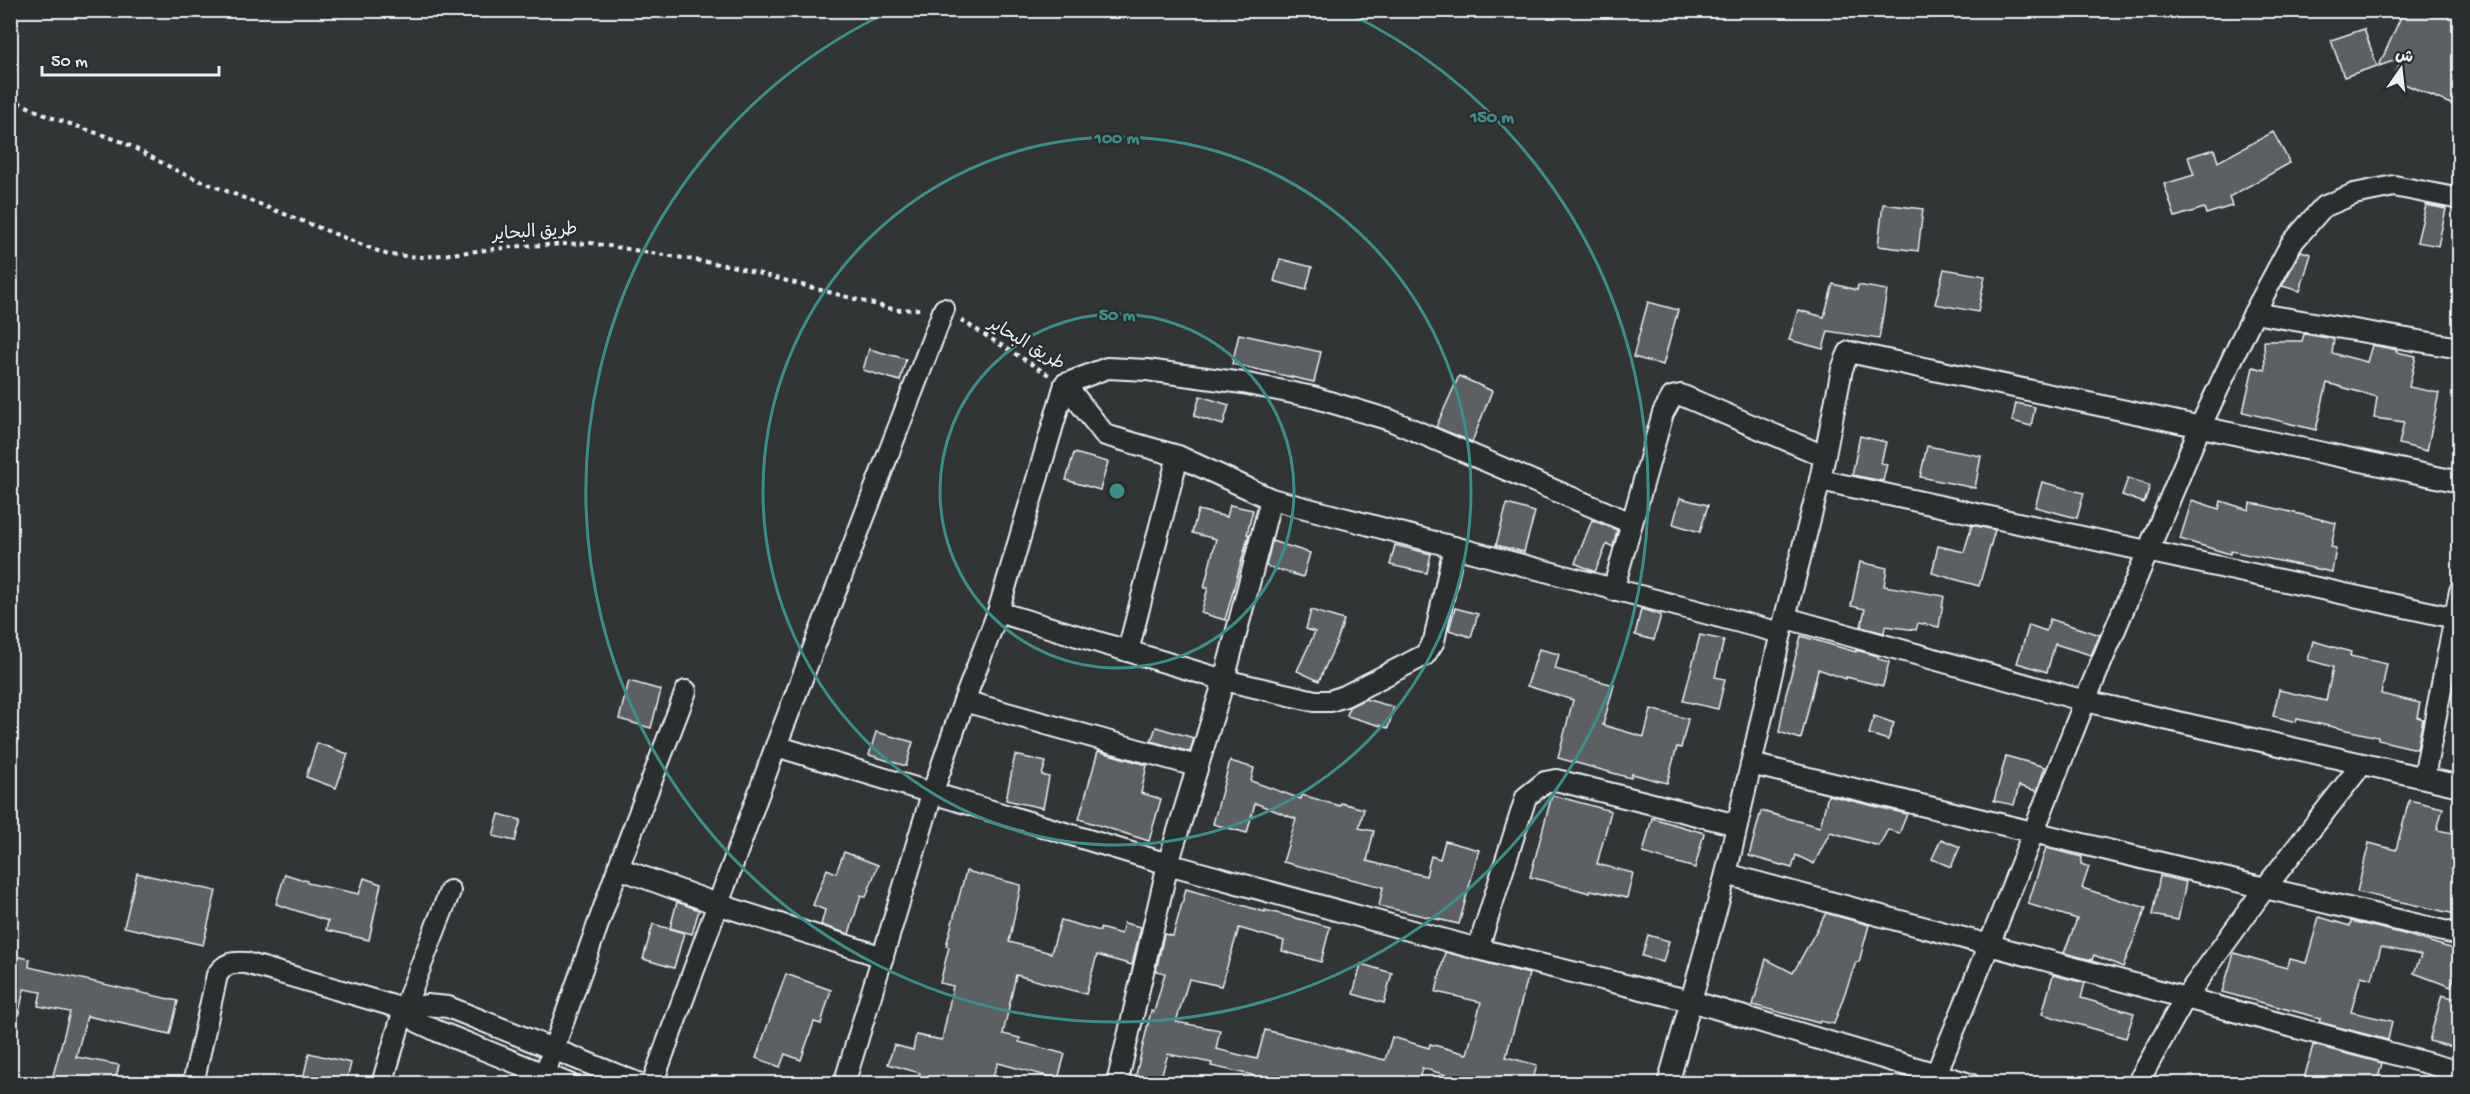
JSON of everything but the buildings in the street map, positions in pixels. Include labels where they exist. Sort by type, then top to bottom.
[{"type":"street","points":[[1933,1079],[1989,945],[2085,700],[2200,427],[2254,313],[2291,244],[2323,207],[2354,194],[2394,186],[2460,199]]},
{"type":"street","points":[[652,1083],[776,746],[944,309]]},
{"type":"street","points":[[2254,313],[2460,348]]},
{"type":"street","points":[[1668,1083],[1726,874],[1783,625],[1820,480],[1842,369],[1849,352],[2460,483]]},
{"type":"street","points":[[1065,384],[1107,368],[1147,370],[1243,383],[1313,397],[1390,420],[1631,523]]},
{"type":"street","points":[[1065,384],[1105,435],[1178,456],[1271,499],[1614,590],[1783,625],[2085,700],[2460,786]]},
{"type":"street","points":[[847,1083],[932,794],[998,612],[1065,384]]},
{"type":"street","points":[[1614,590],[1663,413],[1672,397],[1681,395],[1824,456]]},
{"type":"street","points":[[1128,651],[1178,456]]},
{"type":"street","points":[[1820,480],[2457,619]]},
{"type":"street","points":[[1117,1083],[1168,864],[1224,680],[1271,499]]},
{"type":"street","points":[[998,612],[1224,680],[1315,701],[1330,701],[1345,696],[1425,655],[1434,641],[1454,547]]},
{"type":"street","points":[[2424,777],[2457,619],[2460,591]]},
{"type":"street","points":[[545,1073],[618,868],[686,691]]},
{"type":"street","points":[[964,701],[1196,766]]},
{"type":"street","points":[[776,746],[1168,864],[1478,949],[1691,1001],[1933,1079],[1970,1083]]},
{"type":"street","points":[[1751,764],[2460,935]]},
{"type":"street","points":[[2137,1083],[2185,998],[2265,888],[2362,764]]},
{"type":"street","points":[[1478,949],[1526,797],[1545,782],[1556,780],[1737,825]]},
{"type":"street","points":[[618,868],[717,904],[883,957]]},
{"type":"street","points":[[1726,874],[2460,1072]]},
{"type":"street","points":[[382,1083],[404,1009],[450,891]]},
{"type":"street","points":[[193,1083],[217,975],[222,966],[233,962],[246,963],[404,1009],[427,1005],[448,1007],[640,1083]]},
{"type":"street","points":[[404,1009],[418,1022],[437,1031],[569,1083]]},
{"type":"path","name":"طريق البحاير","points":[[10,98],[47,116],[123,142],[181,173],[388,255],[424,257],[522,246],[591,243],[731,266],[896,309],[944,309],[1065,384]]}]
